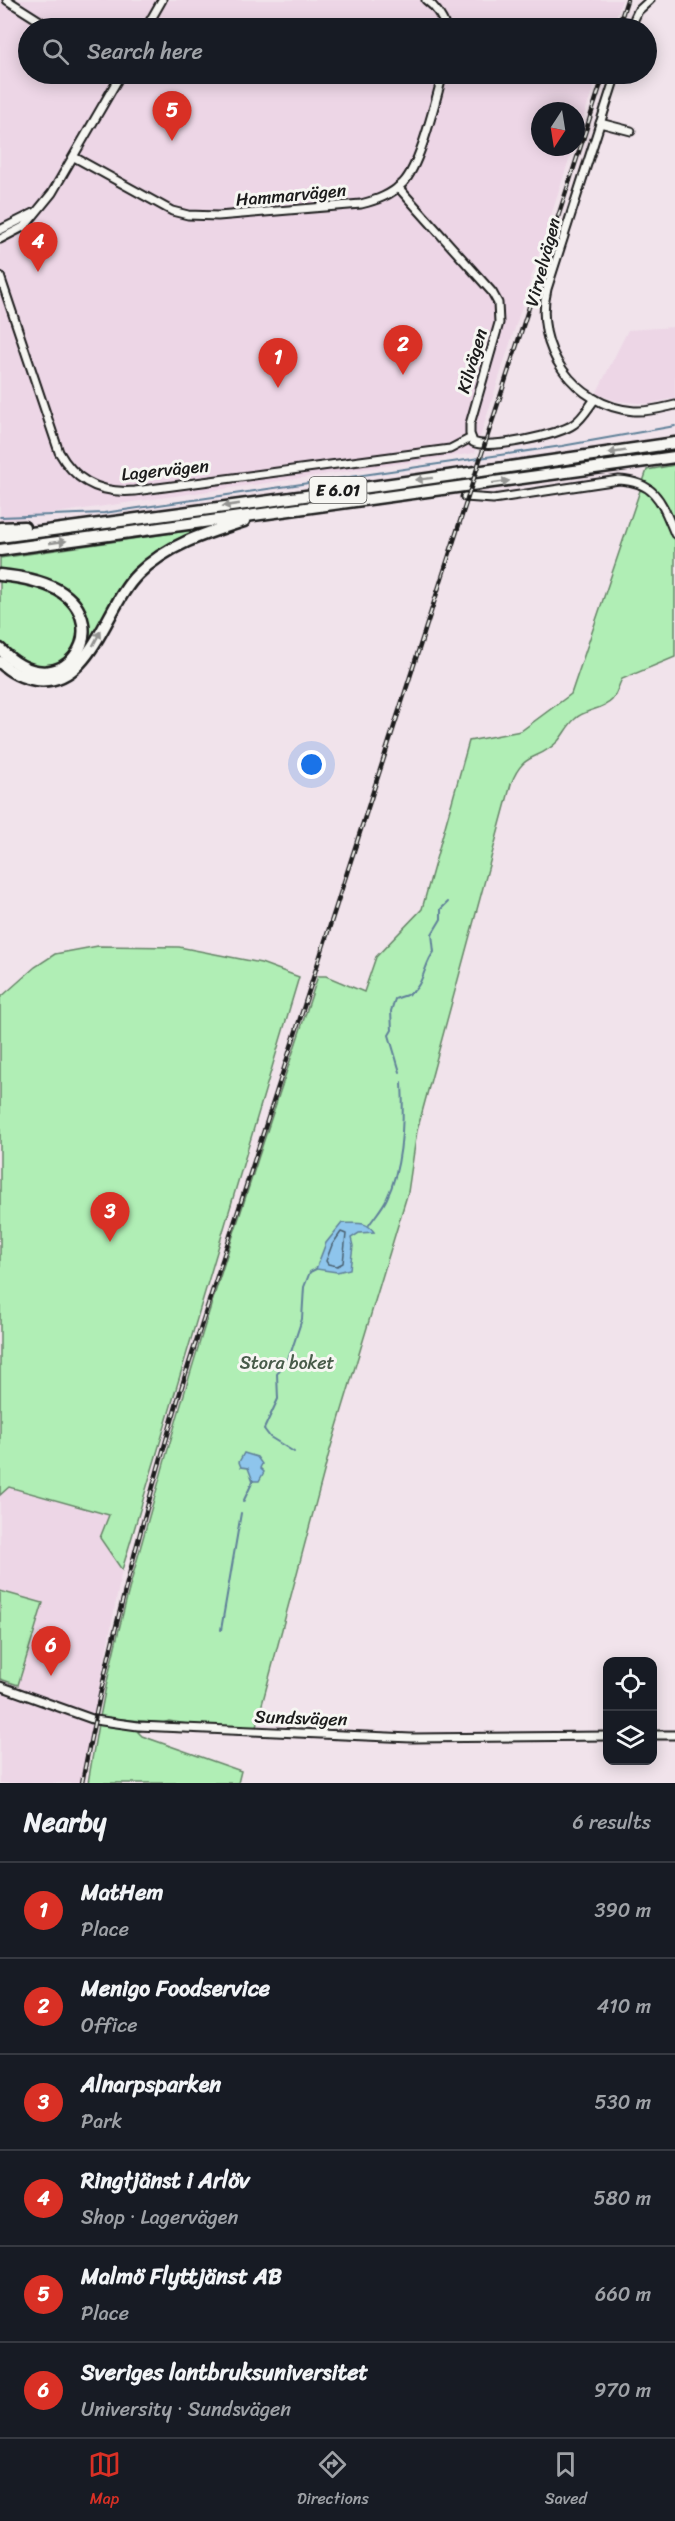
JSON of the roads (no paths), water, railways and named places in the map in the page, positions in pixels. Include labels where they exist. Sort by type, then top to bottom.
[{"type":"highway","name":"E 6.01","points":[[0,537],[513,468],[675,443]]},
{"type":"highway","name":"E 6.01","points":[[0,550],[675,457]]},
{"type":"highway","points":[[0,662],[12,672],[33,680],[46,681],[67,675],[82,663],[126,589],[154,561],[198,536],[273,512]]},
{"type":"highway","points":[[0,528],[88,525]]},
{"type":"highway","points":[[0,575],[42,583],[59,590],[75,606],[83,625],[80,649],[69,663],[58,669],[32,671],[20,666],[0,649]]},
{"type":"street","points":[[7,0],[35,18]]},
{"type":"street","points":[[152,18],[162,0]]},
{"type":"street","points":[[426,0],[432,4],[442,18]]},
{"type":"street","points":[[635,18],[638,11],[650,0]]},
{"type":"street","points":[[0,239],[25,226],[40,208],[74,158],[115,84]]},
{"type":"street","name":"Hammarvägen","points":[[74,158],[172,211],[188,215],[218,216],[362,204],[380,199],[398,187],[413,168],[440,84]]},
{"type":"street","name":"Virvelvägen","points":[[613,84],[547,289],[543,315],[547,338],[561,368],[570,380],[595,399],[633,411],[675,405]]},
{"type":"street","points":[[600,123],[631,131]]},
{"type":"street","name":"Kilvägen","points":[[398,187],[492,292],[498,303],[499,323],[470,424],[471,438]]},
{"type":"street","points":[[0,230],[40,208]]},
{"type":"street","name":"Lagervägen","points":[[0,276],[59,452],[76,476],[93,486],[116,491],[135,491],[450,449],[471,438]]},
{"type":"street","points":[[471,438],[482,445],[557,432],[575,424],[595,399]]},
{"type":"street","points":[[465,497],[493,498],[620,480],[632,481],[648,487],[657,496],[675,534]]},
{"type":"street","name":"Sundsvägen","points":[[0,1686],[95,1720],[138,1726],[411,1738],[603,1736]]},
{"type":"street","points":[[657,1735],[675,1735]]},
{"type":"water","points":[[342,1223],[364,1224],[374,1232],[359,1233],[351,1238],[353,1246],[350,1269],[337,1272],[316,1269],[326,1243]]},
{"type":"water","points":[[244,1453],[257,1457],[262,1464],[260,1468],[264,1472],[259,1481],[253,1481],[248,1468],[241,1467],[239,1462]]},
{"type":"waterway","points":[[0,517],[104,513],[562,446],[675,426]]},
{"type":"waterway","points":[[400,1072],[389,1035],[392,1030],[391,1011],[395,999],[414,991],[421,981],[434,952],[432,934],[441,919],[441,909],[448,902]]},
{"type":"waterway","points":[[369,1225],[385,1201],[396,1171],[402,1125],[402,1082]]},
{"type":"waterway","points":[[294,1452],[270,1437],[264,1429],[278,1399],[277,1374],[291,1352],[302,1319],[304,1287],[310,1272],[316,1269]]},
{"type":"waterway","points":[[243,1502],[253,1481]]},
{"type":"waterway","points":[[221,1630],[241,1513]]},
{"type":"railway","points":[[621,18],[627,0]]},
{"type":"railway","points":[[82,1783],[103,1680],[128,1578],[185,1376],[601,84]]},
{"type":"place","name":"Malmö Flyttjänst AB","points":[[172,141]]},
{"type":"place","name":"Ringtjänst i Arlöv","points":[[38,272]]},
{"type":"place","name":"Menigo Foodservice","points":[[403,375]]},
{"type":"place","name":"MatHem","points":[[278,388]]},
{"type":"place","name":"Alnarpsparken","points":[[110,1242]]},
{"type":"place","name":"Sveriges lantbruksuniversitet","points":[[51,1676]]},
{"type":"park label","name":"Stora boket","points":[[287,1363]]}]
